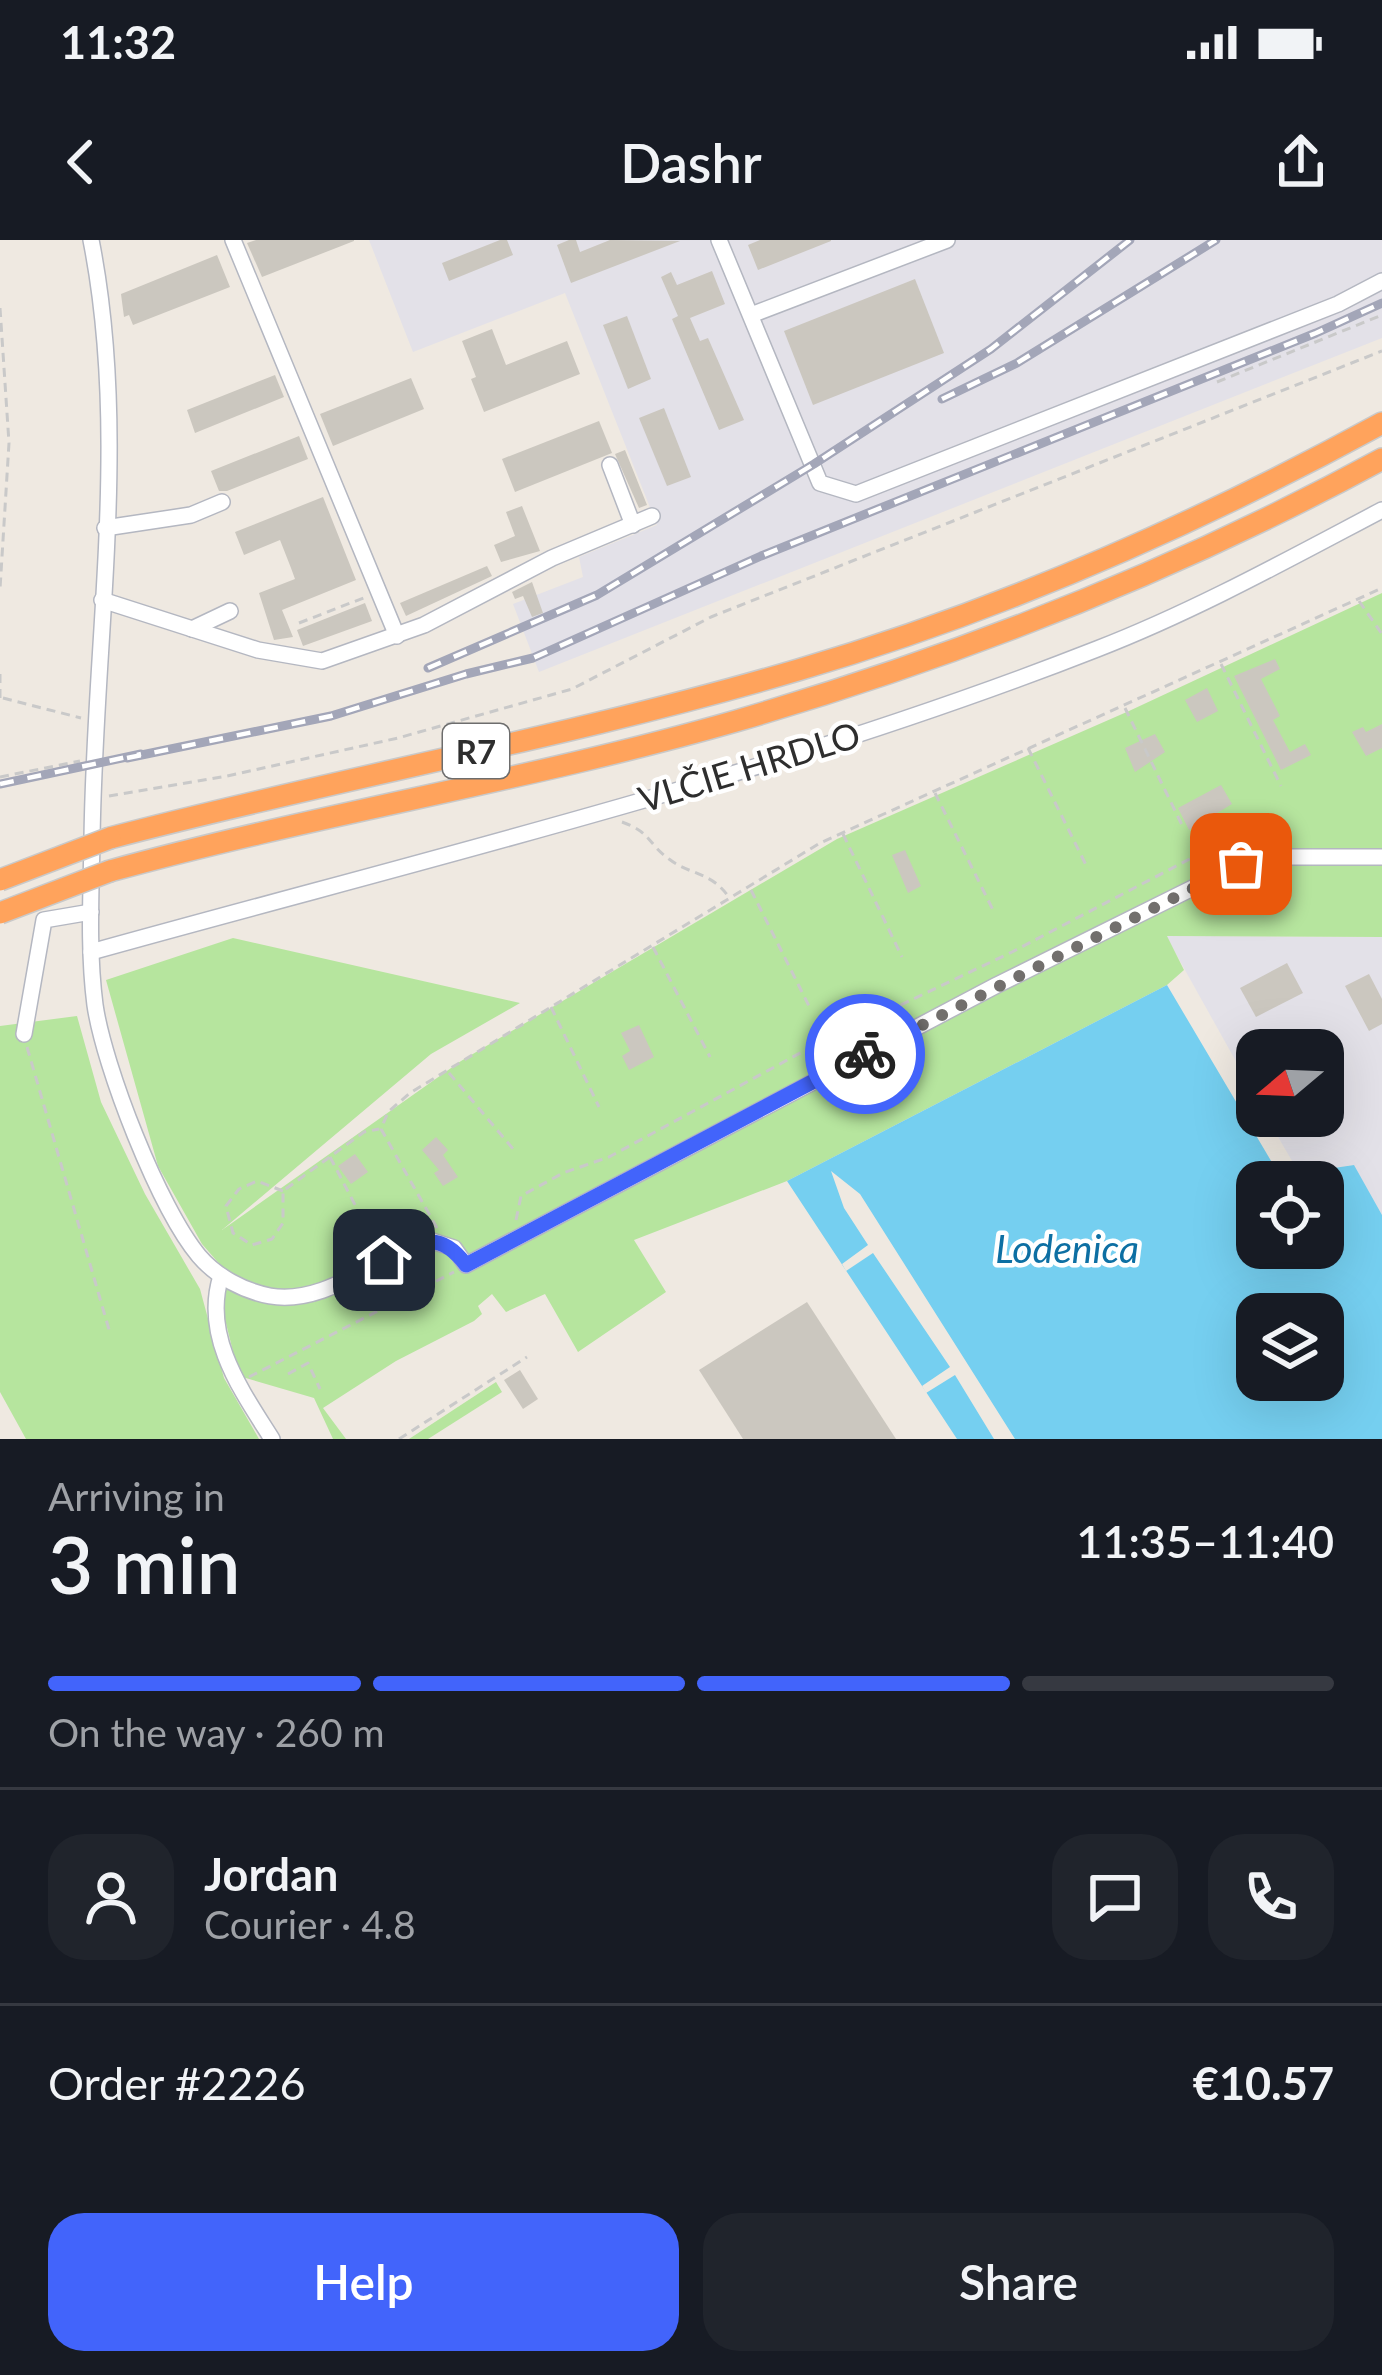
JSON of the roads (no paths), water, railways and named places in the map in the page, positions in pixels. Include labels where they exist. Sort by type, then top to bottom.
[{"type":"highway","name":"R7","points":[[0,880],[110,838],[615,720],[841,657],[1126,549],[1304,466],[1382,423]]},
{"type":"highway","name":"R7","points":[[0,913],[110,871],[233,837],[643,745],[860,682],[969,646],[1140,575],[1382,459]]},
{"type":"street","points":[[92,240],[110,386],[92,799],[91,952],[96,1009],[124,1106],[162,1191],[199,1256],[221,1276],[286,1298],[309,1294],[416,1245],[446,1243],[466,1265],[997,985],[1241,864],[1279,857],[1382,857]]},
{"type":"street","points":[[233,240],[397,635]]},
{"type":"street","points":[[719,240],[820,483],[856,494],[1338,304],[1382,281]]},
{"type":"street","points":[[751,315],[946,240]]},
{"type":"street","points":[[610,465],[633,524]]},
{"type":"street","points":[[105,528],[191,515],[222,502]]},
{"type":"street","name":"VLČIE HRDLO","points":[[91,952],[847,739],[1101,648],[1382,510]]},
{"type":"street","points":[[102,600],[258,650],[310,661],[339,658],[424,625],[552,558],[652,517]]},
{"type":"street","points":[[192,629],[230,611]]},
{"type":"street","points":[[24,1034],[44,920],[91,912]]},
{"type":"street","points":[[221,1276],[215,1295],[218,1323],[237,1384],[272,1439]]},
{"type":"water","name":"Lodenica","points":[[1167,985],[1236,1102],[1236,1137],[1257,1137],[1271,1161],[1236,1161],[1236,1269],[1344,1269],[1344,1166],[1354,1165],[1382,1215],[1382,1439],[957,1439],[787,1181]]},
{"type":"railway","points":[[428,668],[597,595],[814,464],[991,349],[1130,240]]},
{"type":"railway","points":[[942,399],[1017,363],[1216,240]]},
{"type":"railway","points":[[127,758],[331,716],[533,658],[761,556],[1382,303]]},
{"type":"railway","points":[[0,784],[141,754]]}]
